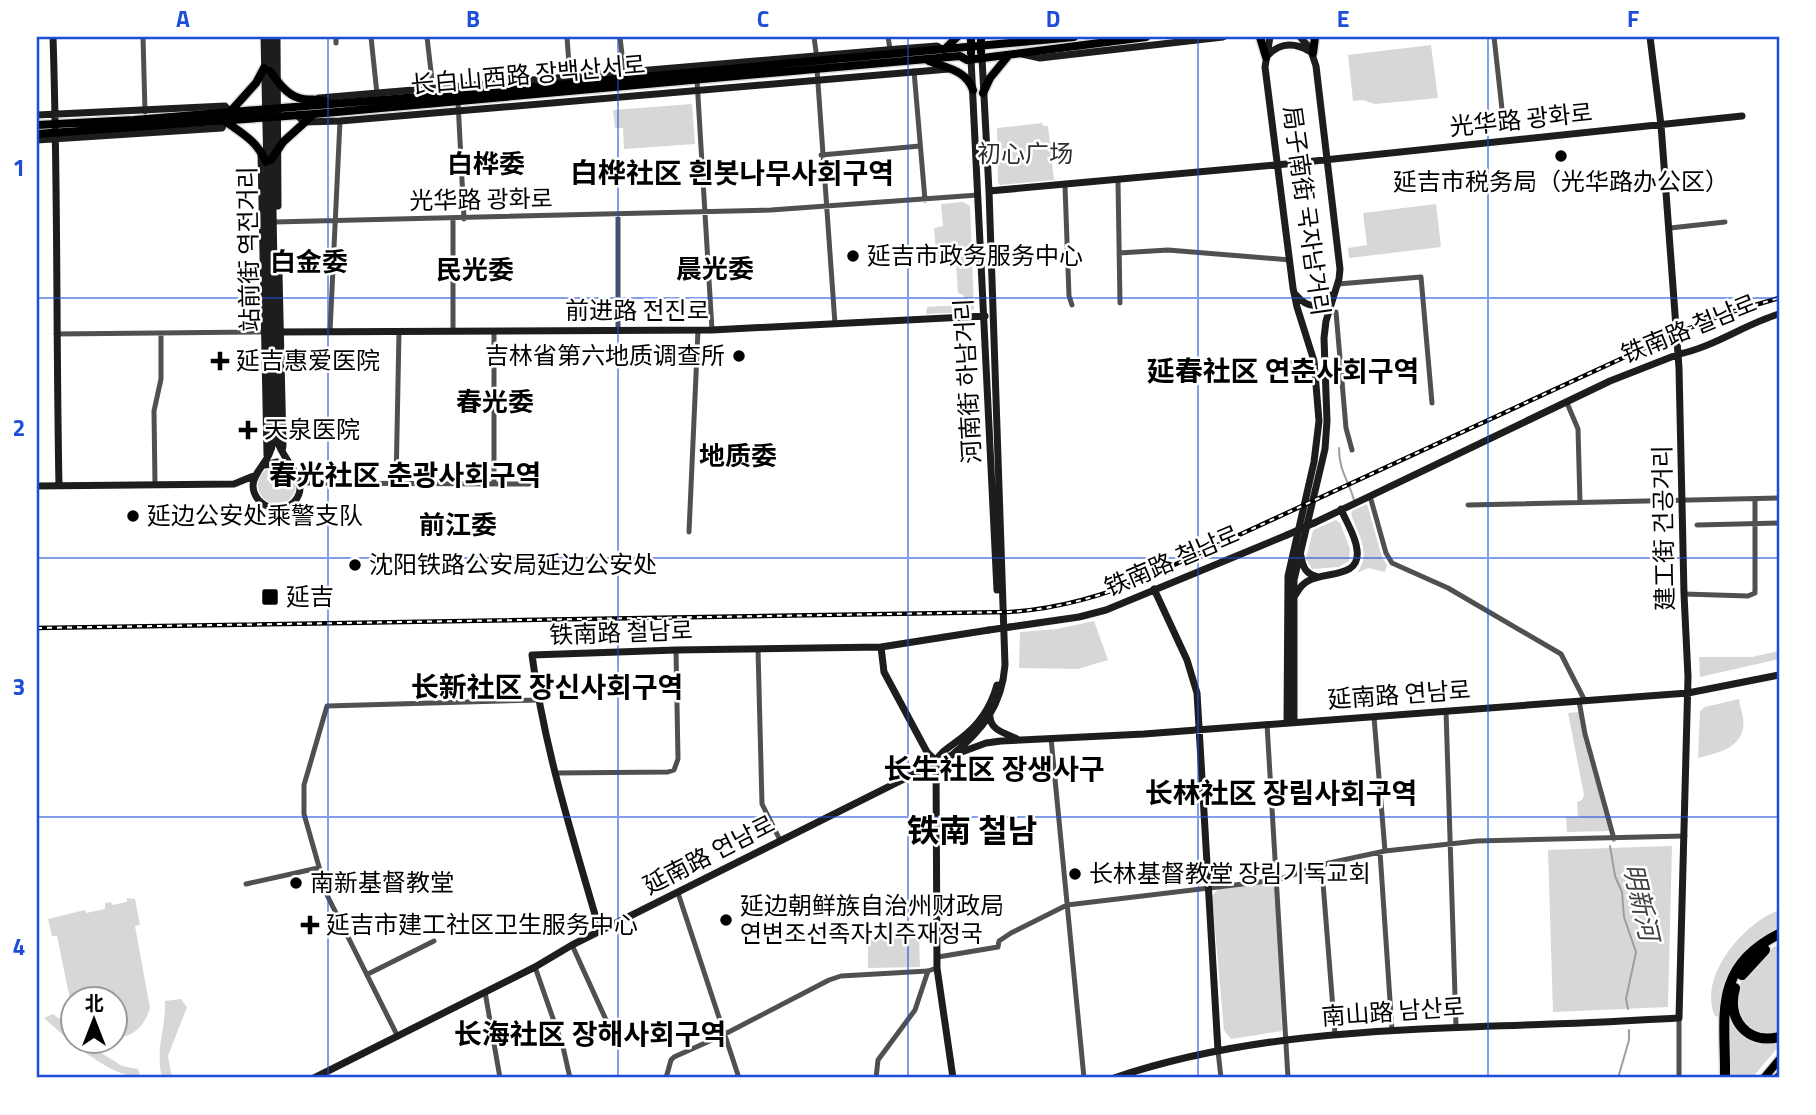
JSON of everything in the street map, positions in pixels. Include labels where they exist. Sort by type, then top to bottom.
[{"type":"highway","points":[[1725,1078],[1723,1013],[1729,988],[1739,968],[1751,953],[1779,934]]},
{"type":"highway","points":[[1779,941],[1757,956],[1740,977],[1734,992],[1732,1010],[1738,1024],[1751,1036],[1765,1039],[1779,1037]]},
{"type":"main road","points":[[944,50],[957,37]]},
{"type":"main road","name":"河南街 하남거리","points":[[971,37],[971,59]]},
{"type":"main road","points":[[1005,37],[1026,42]]},
{"type":"main road","name":"长白山西路 장백산서로","points":[[37,125],[56,128],[223,125],[268,113],[330,103],[570,80],[971,48],[981,42],[1026,42],[1074,37]]},
{"type":"main road","name":"长白山西路 장백산서로","points":[[37,134],[56,128],[145,115],[230,112],[268,113],[300,119],[314,114],[459,106],[697,80],[817,62],[924,60],[960,56],[971,59],[1146,37]]},
{"type":"main road","points":[[1260,37],[1266,57]]},
{"type":"main road","points":[[1313,53],[1315,37]]},
{"type":"main road","name":"河南街 하남거리","points":[[981,42],[982,58]]},
{"type":"main road","points":[[982,93],[990,78],[1009,55]]},
{"type":"main road","points":[[924,60],[967,77],[973,90]]},
{"type":"main road","points":[[230,112],[259,79],[270,73],[294,96],[301,99],[317,98],[330,103]]},
{"type":"main road","points":[[223,125],[243,131],[269,161],[300,119]]},
{"type":"main road","points":[[1764,1078],[1779,1060]]},
{"type":"street","points":[[53,37],[59,486]]},
{"type":"street","points":[[143,37],[145,115]]},
{"type":"street","name":"站前街 역전거리","points":[[261,37],[270,73]]},
{"type":"street","name":"站前街 역전거리","points":[[261,37],[259,79],[277,150],[273,440],[266,462]]},
{"type":"street","name":"站前街 역전거리","points":[[270,37],[268,113],[277,440],[281,452],[289,466],[297,473],[300,483]]},
{"type":"street","name":"站前街 역전거리","points":[[273,332],[261,150],[277,37]]},
{"type":"street","points":[[371,37],[377,94]]},
{"type":"street","points":[[427,37],[433,89]]},
{"type":"street","points":[[567,37],[570,80],[624,72],[817,62],[890,49],[937,46],[944,50]]},
{"type":"street","points":[[620,37],[624,72]]},
{"type":"street","points":[[814,37],[835,325]]},
{"type":"street","points":[[888,37],[890,49]]},
{"type":"street","name":"长白山西路 장백산서로","points":[[1022,54],[1040,58],[1223,37]]},
{"type":"street","name":"局子南街 국자남거리","points":[[1270,37],[1266,57],[1290,260],[1294,292],[1314,361],[1319,433],[1288,576],[1290,723]]},
{"type":"street","points":[[1300,37],[1313,53]]},
{"type":"street","points":[[1494,37],[1502,109]]},
{"type":"street","name":"建工街 건공거리","points":[[1650,37],[1661,125],[1679,354],[1688,693],[1679,1018]]},
{"type":"street","points":[[1266,57],[1275,48],[1286,45],[1298,46],[1313,53]]},
{"type":"street","name":"局子南街 국자남거리","points":[[1290,723],[1295,571],[1325,449],[1327,421],[1323,360],[1326,321],[1336,287],[1339,262],[1329,160],[1313,53]]},
{"type":"street","name":"河南街 하남거리","points":[[981,719],[991,705],[995,693],[1000,661],[991,394],[993,316],[982,58]]},
{"type":"street","name":"河南街 하남거리","points":[[971,59],[983,316],[991,394],[1005,664],[1002,688],[990,717]]},
{"type":"street","points":[[300,119],[340,121],[459,106],[697,91],[949,69]]},
{"type":"street","points":[[914,71],[925,200]]},
{"type":"street","points":[[697,80],[712,330]]},
{"type":"street","points":[[317,98],[468,89]]},
{"type":"street","points":[[459,106],[464,219]]},
{"type":"street","name":"长白山西路 장백산서로","points":[[37,115],[56,128],[37,141]]},
{"type":"street","name":"光华路 광화로","points":[[989,191],[1279,165],[1742,116]]},
{"type":"street","points":[[330,332],[340,121]]},
{"type":"street","points":[[821,155],[920,146]]},
{"type":"street","points":[[269,161],[277,174]]},
{"type":"street","name":"站前街 역전거리","points":[[269,161],[276,222]]},
{"type":"street","points":[[1118,181],[1120,303]]},
{"type":"street","points":[[1065,186],[1069,296],[1072,305]]},
{"type":"street","name":"光华路 광화로","points":[[276,222],[704,212],[826,207],[978,195]]},
{"type":"street","points":[[618,215],[618,331]]},
{"type":"street","points":[[453,219],[453,331]]},
{"type":"street","points":[[1670,228],[1725,222]]},
{"type":"street","points":[[1119,254],[1168,250],[1290,260]]},
{"type":"street","points":[[1294,292],[1302,302],[1315,306],[1323,304],[1336,287],[1421,276],[1432,403]]},
{"type":"street","points":[[1336,312],[1347,435],[1352,450]]},
{"type":"street","name":"铁南路 철남로","points":[[538,699],[532,655],[881,647],[1079,617],[1106,610],[1314,523],[1610,381],[1679,354],[1691,352],[1750,324],[1779,314]]},
{"type":"street","name":"前进路 전진로","points":[[56,334],[712,330],[993,316]]},
{"type":"street","points":[[690,532],[698,330]]},
{"type":"street","points":[[494,331],[494,484]]},
{"type":"street","points":[[396,484],[399,332]]},
{"type":"street","points":[[155,484],[154,411],[161,383],[161,333]]},
{"type":"street","points":[[1323,360],[1340,359]]},
{"type":"street","points":[[1293,362],[1314,361]]},
{"type":"street","points":[[1567,403],[1578,429],[1580,502]]},
{"type":"street","points":[[255,494],[256,475],[266,462],[289,466]]},
{"type":"street","points":[[37,486],[234,484],[256,475]]},
{"type":"street","points":[[234,484],[255,494],[265,506],[281,509],[292,504],[298,497],[300,483],[528,484]]},
{"type":"street","points":[[1368,497],[1386,553],[1392,563],[1448,588],[1561,654],[1582,701],[1585,734],[1614,839]]},
{"type":"street","points":[[1468,505],[1779,498]]},
{"type":"street","points":[[1684,594],[1748,596],[1755,593],[1755,499]]},
{"type":"street","points":[[1293,599],[1304,583],[1348,571],[1357,559],[1356,545],[1344,507]]},
{"type":"street","points":[[1697,525],[1779,523]]},
{"type":"street","points":[[1301,549],[1305,569],[1311,575],[1319,577]]},
{"type":"street","points":[[1154,589],[1194,679],[1200,728],[1221,1078]]},
{"type":"street","points":[[881,647],[884,672],[927,752],[936,761],[937,968],[953,1078]]},
{"type":"street","points":[[758,649],[762,804],[780,839]]},
{"type":"street","points":[[556,774],[674,771],[678,758],[676,650]]},
{"type":"street","name":"延南路 연남로","points":[[314,1078],[936,761],[986,743],[1688,693],[1779,675]]},
{"type":"street","points":[[398,1037],[327,895],[302,801],[304,785],[327,706],[538,699],[600,932]]},
{"type":"street","points":[[1446,711],[1456,1027]]},
{"type":"street","points":[[990,717],[990,722],[996,729],[1020,740]]},
{"type":"street","name":"延南路 연남로","points":[[952,755],[974,737],[990,717]]},
{"type":"street","points":[[1374,717],[1392,1030]]},
{"type":"street","name":"延南路 연남로","points":[[936,761],[942,751],[962,738],[981,719]]},
{"type":"street","points":[[1267,724],[1288,1078]]},
{"type":"street","points":[[1051,738],[1084,1078]]},
{"type":"street","points":[[938,957],[998,947],[999,942],[1011,933],[1068,905],[1277,880],[1312,868],[1382,851],[1477,841],[1685,836]]},
{"type":"street","points":[[246,884],[318,868]]},
{"type":"street","points":[[1312,868],[1323,883],[1335,1034]]},
{"type":"street","points":[[678,893],[739,1078]]},
{"type":"street","points":[[368,974],[434,941]]},
{"type":"street","points":[[572,945],[617,1044]]},
{"type":"street","points":[[535,967],[563,1046],[570,1078]]},
{"type":"street","points":[[666,1078],[674,1057],[841,976],[928,971],[937,968]]},
{"type":"street","points":[[876,1078],[878,1060],[915,1010],[928,971]]},
{"type":"street","points":[[485,992],[500,1078]]},
{"type":"street","points":[[1679,1018],[1679,1078]]},
{"type":"street","name":"南山路 남산로","points":[[1114,1078],[1218,1051],[1287,1039],[1392,1030],[1679,1018]]},
{"type":"green space","points":[[1431,45],[1438,98],[1375,104],[1363,100],[1353,101],[1348,55]]},
{"type":"green space","points":[[692,104],[695,144],[624,149],[623,128],[615,128],[613,110]]},
{"type":"green space","name":"初心广场","points":[[1042,123],[1043,126],[1048,126],[1054,180],[1000,185],[997,128]]},
{"type":"green space","points":[[963,202],[970,206],[974,309],[968,312],[926,314],[927,307],[959,305],[962,308],[967,305],[963,295],[958,293],[956,264],[937,265],[934,228],[943,226],[941,204]]},
{"type":"green space","points":[[1436,204],[1441,247],[1349,258],[1348,248],[1367,245],[1363,213]]},
{"type":"green space","points":[[277,466],[290,472],[296,485],[290,498],[277,504],[264,498],[258,485],[264,472]]},
{"type":"green space","points":[[1367,504],[1382,557],[1387,565],[1385,572],[1368,568],[1357,573],[1364,551],[1351,514]]},
{"type":"green space","points":[[1336,520],[1340,523],[1350,549],[1349,561],[1339,567],[1312,569],[1306,559],[1313,530]]},
{"type":"green space","points":[[1094,621],[1108,660],[1078,669],[1019,668],[1020,632],[1057,629]]},
{"type":"green space","points":[[1779,651],[1779,659],[1700,677],[1699,657],[1752,657]]},
{"type":"green space","points":[[1739,699],[1743,725],[1737,741],[1732,746],[1698,758],[1700,711],[1705,707]]},
{"type":"green space","points":[[1579,712],[1584,741],[1610,831],[1567,832],[1566,817],[1578,817],[1577,802],[1582,800],[1584,795],[1568,713]]},
{"type":"green space","points":[[1672,846],[1668,1007],[1553,1012],[1548,850]]},
{"type":"green space","points":[[1271,883],[1276,888],[1282,1031],[1231,1039],[1224,1030],[1212,896],[1218,889]]},
{"type":"green space","points":[[127,898],[135,899],[140,925],[135,926],[150,1008],[145,1020],[130,1034],[130,986],[67,986],[57,936],[52,936],[48,919],[85,910],[86,913],[105,909],[105,903],[111,902],[112,905],[127,902]]},
{"type":"green space","points":[[1779,910],[1779,927],[1754,943],[1736,963],[1725,988],[1719,1017],[1715,1016],[1711,1001],[1712,985],[1727,954],[1751,927]]},
{"type":"green space","points":[[919,937],[920,967],[868,968],[868,939]]},
{"type":"green space","points":[[1779,944],[1779,1034],[1765,1036],[1744,1027],[1737,1009],[1736,997],[1749,970],[1763,955]]},
{"type":"green space","points":[[181,999],[187,1007],[168,1056],[172,1078],[162,1078],[160,1048],[165,1001]]},
{"type":"green space","points":[[1729,1011],[1735,1025],[1779,1040],[1779,1046],[1752,1078],[1729,1078]]},
{"type":"green space","points":[[53,1014],[60,1020],[60,1032],[44,1018]]},
{"type":"green space","points":[[90,1056],[106,1056],[122,1066],[138,1069],[140,1074],[118,1072]]},
{"type":"waterway","name":"明新河","points":[[1339,448],[1342,469],[1354,500]]},
{"type":"waterway","name":"明新河","points":[[1610,846],[1615,876],[1622,892],[1624,917],[1636,952],[1626,999],[1628,1009]]},
{"type":"waterway","name":"明新河","points":[[1618,1078],[1629,1040],[1629,1030]]},
{"type":"railway","points":[[37,628],[1009,612],[1063,605],[1148,577],[1677,333],[1728,313],[1779,298]]},
{"type":"place","name":"延吉市税务局（光华路办公区）","points":[[1561,156]]},
{"type":"place","name":"延吉市政务服务中心","points":[[853,256]]},
{"type":"place","name":"吉林省第六地质调查所","points":[[739,356]]},
{"type":"place","name":"延吉惠爱医院","points":[[220,361]]},
{"type":"place","name":"天泉医院","points":[[248,430]]},
{"type":"place","name":"延边公安处乘警支队","points":[[133,516]]},
{"type":"place","name":"沈阳铁路公安局延边公安处","points":[[355,565]]},
{"type":"place","name":"延吉","points":[[270,597]]},
{"type":"place","name":"长林基督教堂 장림기독교회","points":[[1075,874]]},
{"type":"place","name":"南新基督教堂","points":[[296,883]]},
{"type":"place","name":"延边朝鲜族自治州财政局 연변조선족자치주재정국","points":[[726,920]]},
{"type":"place","name":"延吉市建工社区卫生服务中心","points":[[310,925]]},
{"type":"district","name":"白桦委","points":[[486,164]]},
{"type":"district","name":"白桦社区 흰봇나무사회구역","points":[[732,173]]},
{"type":"district","name":"白金委","points":[[309,262]]},
{"type":"district","name":"晨光委","points":[[715,269]]},
{"type":"district","name":"民光委","points":[[475,270]]},
{"type":"district","name":"延春社区 연춘사회구역","points":[[1283,371]]},
{"type":"district","name":"春光委","points":[[495,402]]},
{"type":"district","name":"地质委","points":[[738,456]]},
{"type":"district","name":"春光社区 춘광사회구역","points":[[405,475]]},
{"type":"district","name":"前江委","points":[[458,525]]},
{"type":"district","name":"长新社区 장신사회구역","points":[[547,687]]},
{"type":"district","name":"长生社区 장생사구","points":[[994,769]]},
{"type":"district","name":"长林社区 장림사회구역","points":[[1281,793]]},
{"type":"district","name":"铁南 철남","points":[[972,831]]},
{"type":"district","name":"长海社区 장해사회구역","points":[[590,1034]]}]
